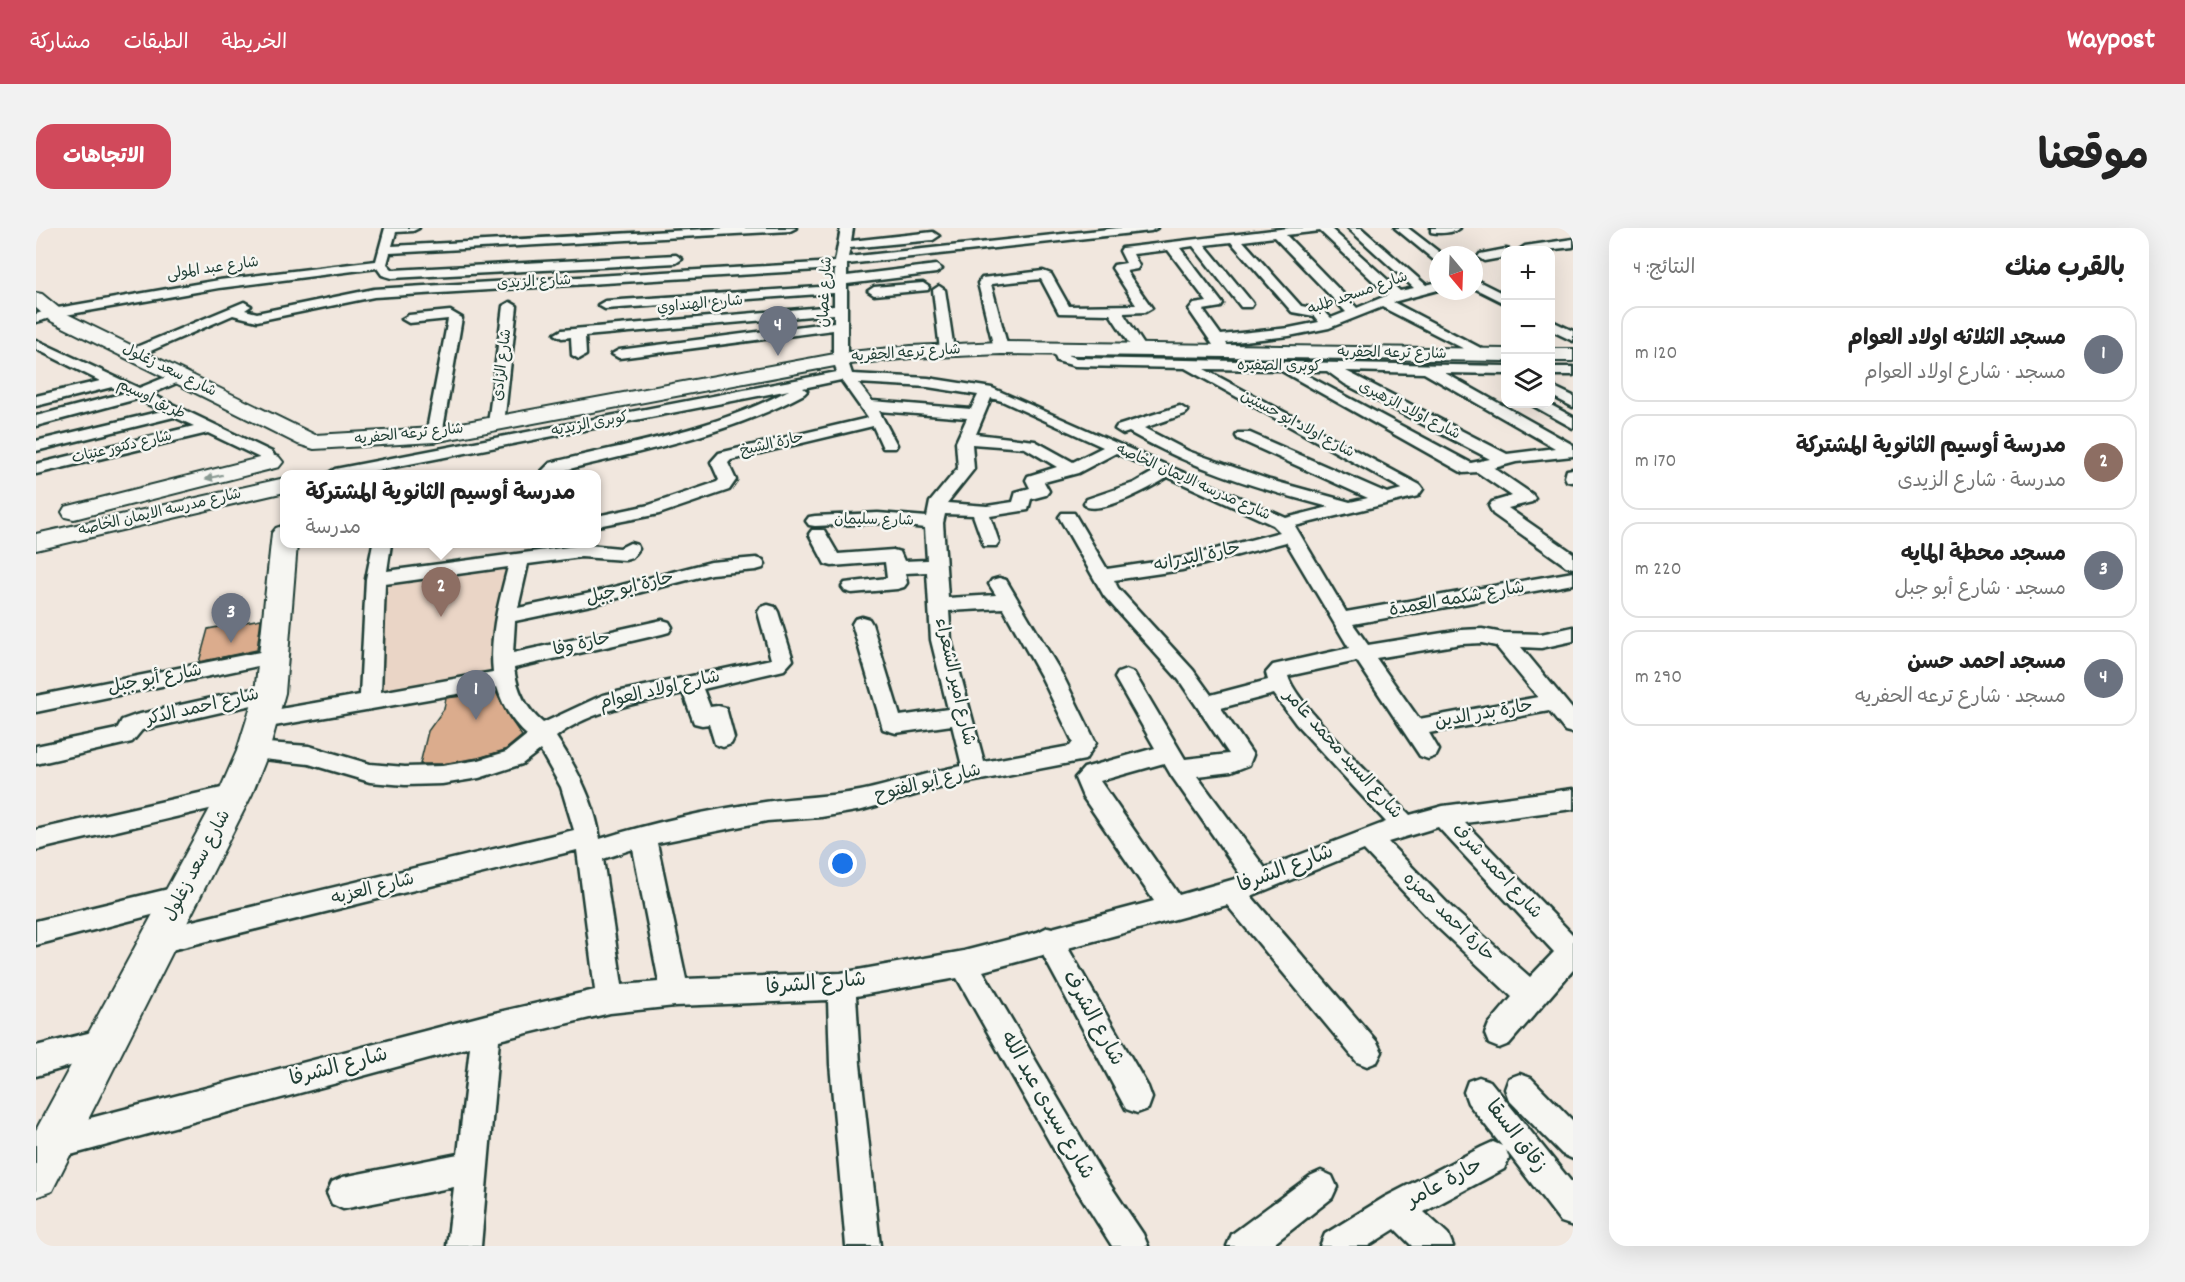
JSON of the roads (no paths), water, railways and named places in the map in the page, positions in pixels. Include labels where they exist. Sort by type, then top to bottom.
[{"type":"street","points":[[382,267],[390,229],[413,228]]},
{"type":"street","points":[[385,250],[790,228]]},
{"type":"street","name":"شارع غصان","points":[[844,371],[840,325],[841,254],[847,228]]},
{"type":"street","points":[[841,254],[1151,228]]},
{"type":"street","points":[[1001,348],[984,283],[986,281],[1043,275],[1047,277],[1064,310],[1145,308],[1118,268],[1133,266],[1125,252],[1317,228]]},
{"type":"street","points":[[1323,228],[1397,296]]},
{"type":"street","points":[[1354,228],[1423,289]]},
{"type":"street","points":[[1401,228],[1429,250]]},
{"type":"street","points":[[1433,229],[1450,233]]},
{"type":"street","points":[[1277,233],[1355,314]]},
{"type":"street","points":[[841,254],[951,234]]},
{"type":"street","points":[[1234,238],[1297,309],[1318,313],[1329,324]]},
{"type":"street","points":[[1196,242],[1246,304]]},
{"type":"street","points":[[1552,246],[1573,243]]},
{"type":"street","points":[[1171,245],[1216,304],[1199,307],[1196,310],[1221,346]]},
{"type":"street","name":"شارع الزيدى","points":[[231,311],[257,317],[374,293],[841,254]]},
{"type":"street","points":[[1484,257],[1501,255]]},
{"type":"street","name":"شارع عبد المولى","points":[[44,316],[219,284],[382,267],[386,272],[400,274],[692,258]]},
{"type":"street","points":[[841,288],[936,269]]},
{"type":"street","points":[[1483,283],[1501,296]]},
{"type":"street","points":[[605,305],[841,288],[923,288]]},
{"type":"street","name":"شارع مسجد طلبه","points":[[1221,346],[1329,324],[1397,296],[1429,288]]},
{"type":"street","points":[[134,354],[231,311],[267,300],[346,290]]},
{"type":"street","points":[[939,290],[947,350]]},
{"type":"street","name":"شارع سعد زغلول","points":[[36,298],[44,316],[181,376],[290,460]]},
{"type":"street","points":[[1382,302],[1490,360],[1501,377]]},
{"type":"street","name":"شارع الزادى","points":[[496,424],[510,306]]},
{"type":"street","name":"شارع الهنداوي","points":[[562,334],[840,309]]},
{"type":"street","points":[[1114,309],[1141,351]]},
{"type":"street","points":[[409,319],[450,315],[455,318],[434,435]]},
{"type":"street","points":[[619,354],[840,325]]},
{"type":"street","points":[[1555,326],[1573,337]]},
{"type":"street","points":[[578,333],[579,355]]},
{"type":"street","name":"شارع ترعه الحفريه","points":[[290,460],[496,424],[644,404],[844,371],[947,350],[1001,348],[1141,351],[1187,359],[1221,346],[1327,361],[1400,355],[1490,360]]},
{"type":"street","name":"كوبرى الصفيره","points":[[1059,350],[1062,358],[1070,362],[1187,359],[1283,368],[1327,361],[1427,369],[1490,360]]},
{"type":"street","name":"طريق اوسيم","points":[[38,351],[60,356],[208,428],[290,460]]},
{"type":"street","points":[[1400,355],[1569,454]]},
{"type":"street","points":[[1555,355],[1573,355]]},
{"type":"street","name":"شارع اولاد ابو حسنين","points":[[1187,359],[1410,486],[1414,489],[1412,492]]},
{"type":"street","name":"شارع اولاد الزهيرى","points":[[1327,361],[1350,381],[1503,459]]},
{"type":"street","points":[[1283,368],[1467,468],[1472,469],[1503,459],[1569,454]]},
{"type":"street","points":[[844,371],[878,420],[889,444]]},
{"type":"street","name":"كوبرى الزيديه","points":[[372,470],[644,404],[679,408],[814,381],[844,371]]},
{"type":"street","name":"شارع مدرسه الايمان الخاصه","points":[[844,371],[940,382],[1007,398],[1287,529]]},
{"type":"street","points":[[1555,371],[1573,371]]},
{"type":"street","points":[[36,387],[95,374]]},
{"type":"street","points":[[36,421],[138,394],[181,376]]},
{"type":"street","points":[[552,470],[556,467],[691,433],[763,411],[814,381]]},
{"type":"street","points":[[36,402],[113,382]]},
{"type":"street","points":[[1555,391],[1573,402]]},
{"type":"street","points":[[935,516],[966,469],[965,438],[987,392]]},
{"type":"street","points":[[866,405],[977,414]]},
{"type":"street","points":[[679,408],[691,433]]},
{"type":"street","points":[[1545,408],[1573,423]]},
{"type":"street","points":[[1093,439],[1180,411]]},
{"type":"street","points":[[36,446],[175,412]]},
{"type":"street","name":"حارة الشيخ","points":[[601,519],[653,510],[723,486],[728,480],[719,462],[725,456],[878,420]]},
{"type":"street","points":[[1131,427],[1163,446],[1219,470],[1349,508]]},
{"type":"street","name":"شارع دكتور عنيات","points":[[36,469],[208,428]]},
{"type":"street","points":[[1244,436],[1316,470],[1386,499]]},
{"type":"street","points":[[965,438],[1029,444],[1072,469],[1114,448]]},
{"type":"street","name":"شارع مدرسه الايمان الخاصه","points":[[36,521],[290,460]]},
{"type":"street","name":"شارع مدرسه الايمان الخاصه","points":[[36,542],[290,460]]},
{"type":"street","points":[[1480,466],[1526,498],[1497,508],[1573,562]]},
{"type":"street","name":"شارع سليمان","points":[[896,567],[893,556],[832,560],[816,528],[878,518],[935,516],[1022,506],[1023,495],[1040,491],[1034,480],[1072,469]]},
{"type":"street","points":[[1093,503],[1140,487],[1167,471]]},
{"type":"street","name":"حارة البدرانه","points":[[1102,576],[1182,564],[1349,508],[1412,492]]},
{"type":"street","points":[[980,511],[990,542]]},
{"type":"street","name":"شارع امير الشعراء","points":[[935,516],[941,640],[975,771]]},
{"type":"street","points":[[1068,517],[1111,592],[1186,675],[1239,750],[1241,759],[1232,763],[1174,761],[1092,774],[1087,778],[1092,790],[1173,907]]},
{"type":"street","points":[[1287,529],[1361,653],[1428,750]]},
{"type":"street","points":[[1551,547],[1573,539]]},
{"type":"street","name":"شارع سعد زغلول","points":[[40,1166],[236,794],[262,721],[275,656],[284,548]]},
{"type":"street","points":[[369,703],[376,579],[381,548]]},
{"type":"street","points":[[376,579],[520,560],[578,548]]},
{"type":"street","points":[[589,548],[625,554],[630,549]]},
{"type":"street","points":[[520,560],[505,616],[503,671],[512,701],[524,718],[542,736],[566,775],[579,804],[589,845],[610,1000]]},
{"type":"street","name":"حارة ابو جبل","points":[[505,616],[591,599],[711,568],[756,564]]},
{"type":"street","points":[[852,587],[897,583],[896,567],[936,566]]},
{"type":"street","name":"شارع شكمه العمدة","points":[[1340,620],[1573,578]]},
{"type":"street","name":"شارع أبو الفتوح","points":[[589,845],[729,817],[862,800],[975,771],[1077,754],[1085,744],[1052,676],[1004,593],[938,605]]},
{"type":"street","name":"شارع اولاد العوام","points":[[262,721],[309,755],[370,773],[405,776],[442,775],[479,770],[514,758],[570,716],[603,702],[782,663],[768,612]]},
{"type":"street","points":[[862,624],[891,723],[896,725],[960,716]]},
{"type":"street","name":"حارة وفا","points":[[262,721],[369,703],[503,671],[662,627]]},
{"type":"street","points":[[1207,704],[1278,684],[1277,673],[1280,670],[1361,653],[1467,636],[1541,641],[1573,634]]},
{"type":"street","points":[[1503,640],[1573,725]]},
{"type":"street","name":"شارع أبو جبل","points":[[36,704],[275,656]]},
{"type":"street","points":[[1126,678],[1174,761],[1260,881]]},
{"type":"street","points":[[691,684],[702,717],[718,714],[723,738]]},
{"type":"street","name":"شارع السيد محمد عامر","points":[[1278,684],[1304,718],[1405,826]]},
{"type":"street","name":"حارة بدر الدين","points":[[1413,728],[1556,702]]},
{"type":"street","name":"شارع احمد الدكر","points":[[36,755],[124,736],[130,726],[136,723],[262,721]]},
{"type":"street","points":[[36,840],[236,794]]},
{"type":"street","name":"شارع الشرفا","points":[[40,1166],[486,1029],[610,1000],[675,993],[841,986],[964,964],[1047,939],[1232,892],[1368,838],[1405,826],[1443,816],[1573,799]]},
{"type":"street","name":"شارع احمد شرف","points":[[1443,816],[1573,954]]},
{"type":"street","points":[[643,836],[675,993]]},
{"type":"street","name":"حارة احمد حمزه","points":[[1368,838],[1443,916],[1531,996]]},
{"type":"street","name":"شارع العزبه","points":[[159,941],[589,845]]},
{"type":"street","points":[[1232,892],[1367,1052]]},
{"type":"street","points":[[36,933],[182,897]]},
{"type":"street","name":"شارع الشرف","points":[[1047,939],[1137,1098]]},
{"type":"street","points":[[1499,1034],[1558,965],[1573,954]]},
{"type":"street","name":"شارع سيدى عبد الله","points":[[964,964],[1089,1181],[1131,1246]]},
{"type":"street","points":[[841,986],[845,1064],[863,1246]]},
{"type":"street","points":[[464,1246],[486,1029]]},
{"type":"street","points":[[36,1061],[104,1043]]},
{"type":"street","points":[[1520,1089],[1573,1143]]},
{"type":"street","name":"زقاق السقا","points":[[1479,1092],[1573,1210]]},
{"type":"street","name":"حارة عامر","points":[[1336,1246],[1397,1209],[1493,1158]]},
{"type":"street","points":[[343,1193],[472,1167]]},
{"type":"street","points":[[1244,1246],[1321,1187]]},
{"type":"street","name":"حارة عامر","points":[[1397,1209],[1436,1246]]},
{"type":"place","name":"مسجد احمد حسن","points":[[778,356]]},
{"type":"place","name":"مدرسة أوسيم الثانوية المشتركة","points":[[441,617]]},
{"type":"place","name":"مسجد محطة المايه","points":[[231,643]]},
{"type":"place","name":"مسجد الثلاثه اولاد العوام","points":[[476,720]]}]
